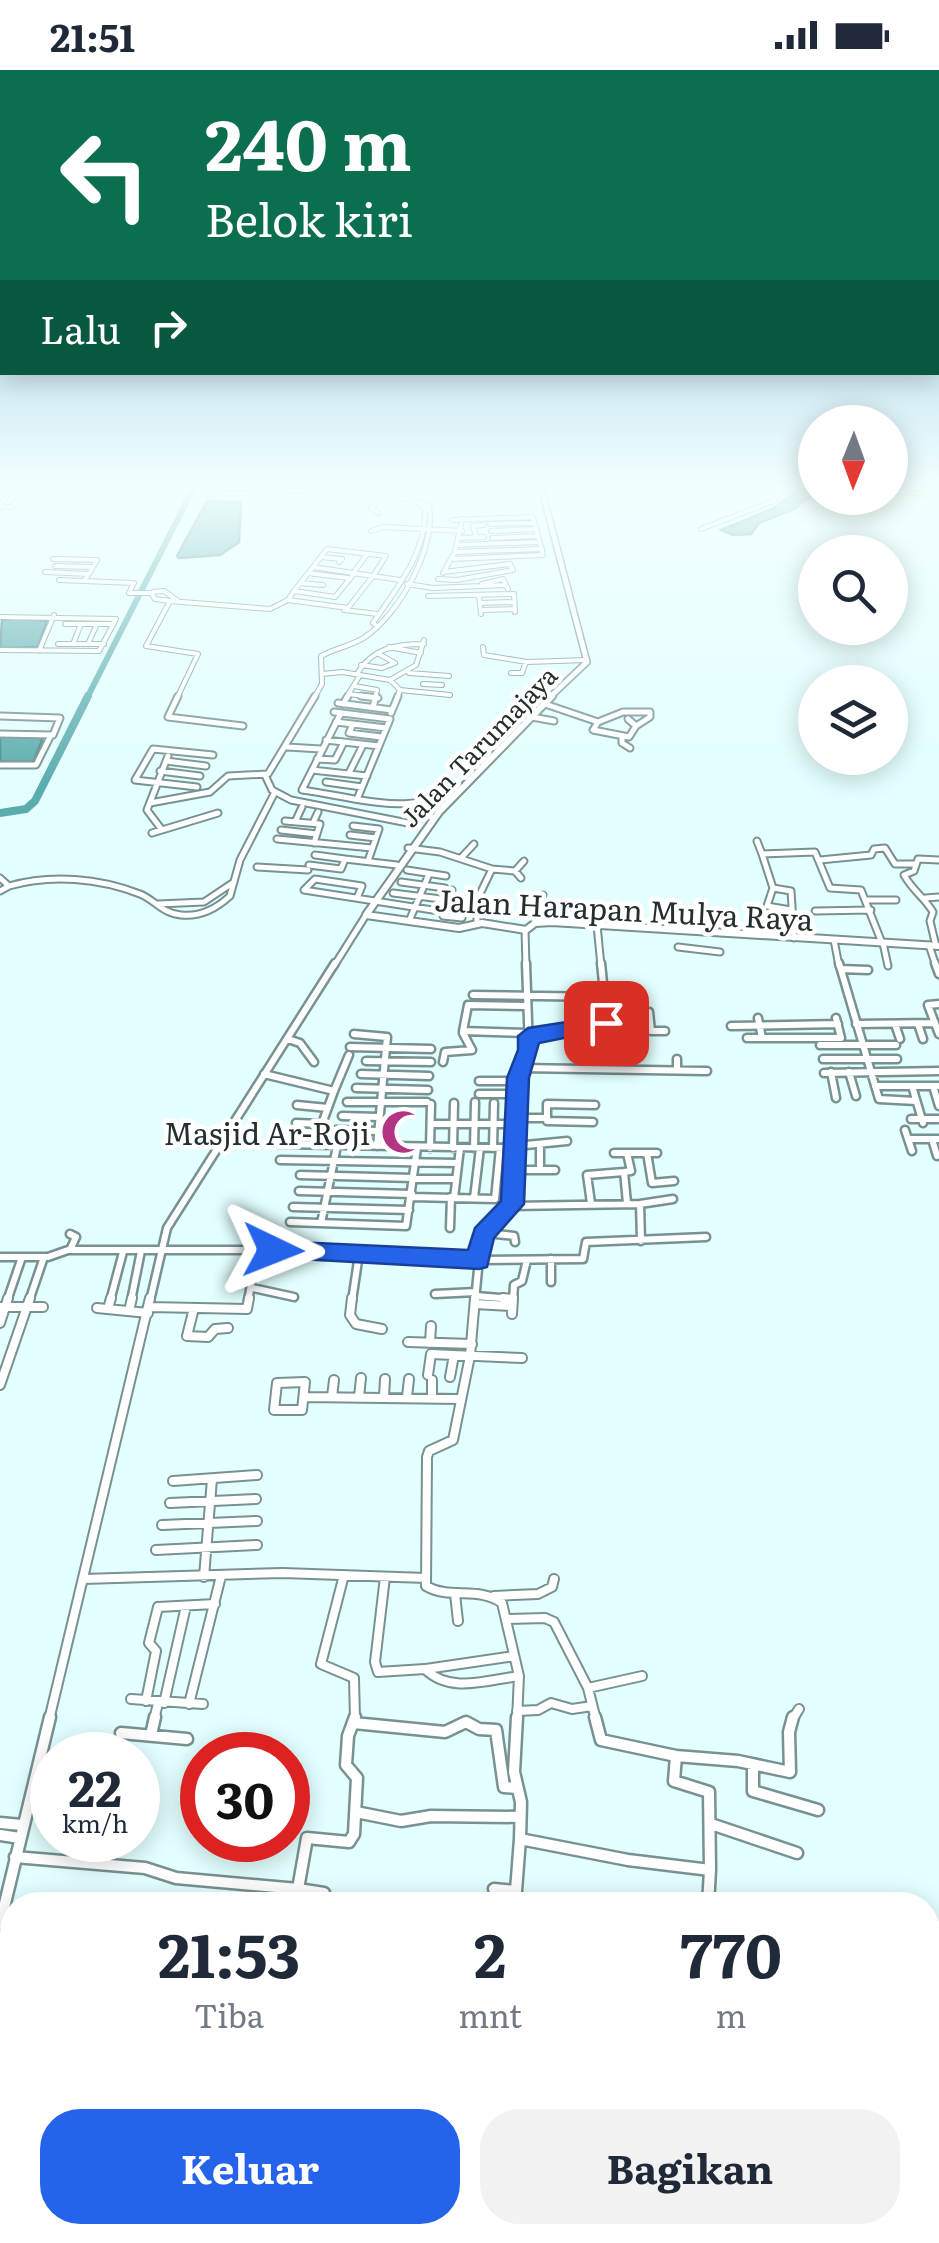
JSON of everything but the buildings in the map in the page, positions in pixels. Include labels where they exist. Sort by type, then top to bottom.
[{"type":"street","points":[[133,584],[129,593],[164,591],[178,602]]},
{"type":"street","points":[[288,600],[299,584]]},
{"type":"street","points":[[317,584],[324,585]]},
{"type":"street","points":[[335,597],[345,584]]},
{"type":"street","points":[[148,593],[154,599],[268,609],[288,600],[348,608],[367,584]]},
{"type":"street","points":[[150,803],[210,792],[228,776],[265,776],[274,769],[322,684],[321,656],[362,640],[377,626],[399,584]]},
{"type":"street","points":[[377,626],[372,625],[378,614],[406,584]]},
{"type":"street","points":[[410,584],[507,587]]},
{"type":"street","points":[[436,584],[426,598],[479,595],[514,594],[515,611],[481,612],[479,595],[476,586]]},
{"type":"street","name":"Jalan Tarumajaya","points":[[366,915],[429,817],[585,660],[565,584]]},
{"type":"street","points":[[294,592],[356,600]]},
{"type":"street","points":[[170,601],[146,647],[198,654],[168,717],[243,726]]},
{"type":"street","points":[[279,602],[378,614]]},
{"type":"street","points":[[480,603],[514,602]]},
{"type":"street","points":[[39,651],[54,615]]},
{"type":"street","points":[[55,651],[68,616]]},
{"type":"street","points":[[0,617],[114,617],[98,652],[0,650]]},
{"type":"street","points":[[66,624],[114,624]]},
{"type":"street","points":[[73,644],[82,624]]},
{"type":"street","points":[[88,644],[97,624]]},
{"type":"street","points":[[424,642],[392,711],[341,704],[354,686],[362,662],[388,646],[424,642]]},
{"type":"street","points":[[58,644],[104,644]]},
{"type":"street","points":[[388,646],[400,652],[421,653]]},
{"type":"street","points":[[483,647],[483,654],[526,662],[585,660]]},
{"type":"street","points":[[376,652],[392,661],[406,661]]},
{"type":"street","points":[[362,662],[378,668],[391,666],[395,663],[392,661]]},
{"type":"street","points":[[510,672],[522,672],[526,662]]},
{"type":"street","points":[[322,674],[358,674],[390,680],[407,674],[446,676],[440,694]]},
{"type":"street","points":[[390,680],[399,690],[450,695]]},
{"type":"street","points":[[420,692],[424,682],[442,684]]},
{"type":"street","points":[[354,686],[374,689],[378,698]]},
{"type":"street","points":[[349,694],[378,698]]},
{"type":"street","points":[[373,707],[378,698]]},
{"type":"street","points":[[545,704],[586,714],[586,719],[598,722],[627,711],[650,712],[650,718],[636,726],[630,737],[594,730],[598,722]]},
{"type":"street","points":[[265,776],[275,792],[319,809],[416,824],[429,817],[428,808],[418,802],[398,808],[358,797],[301,792],[337,713],[389,718],[358,797]]},
{"type":"street","points":[[0,716],[60,718],[36,765],[0,765]]},
{"type":"street","points":[[10,716],[1,734],[51,735]]},
{"type":"street","points":[[20,734],[26,717]]},
{"type":"street","points":[[37,734],[44,717]]},
{"type":"street","points":[[532,717],[554,720]]},
{"type":"street","points":[[628,719],[636,726]]},
{"type":"street","points":[[336,722],[386,728]]},
{"type":"street","points":[[317,758],[338,761],[353,724]]},
{"type":"street","points":[[326,740],[382,737]]},
{"type":"street","points":[[622,737],[622,743],[630,748]]},
{"type":"street","points":[[346,738],[362,745],[379,746]]},
{"type":"street","points":[[348,773],[362,745]]},
{"type":"street","points":[[286,747],[321,749]]},
{"type":"street","points":[[196,788],[136,781],[152,749],[213,755]]},
{"type":"street","points":[[162,830],[148,811],[167,758],[206,766]]},
{"type":"street","points":[[312,770],[367,776]]},
{"type":"street","points":[[160,771],[200,776]]},
{"type":"street","points":[[320,793],[327,780],[362,787]]},
{"type":"street","points":[[0,891],[43,879],[81,881],[140,894],[169,913],[182,916],[208,911],[230,896],[240,860],[275,792]]},
{"type":"street","points":[[295,822],[302,808]]},
{"type":"street","points":[[313,824],[319,809]]},
{"type":"street","points":[[152,833],[218,813]]},
{"type":"street","points":[[285,821],[320,824],[314,842]]},
{"type":"street","points":[[353,826],[378,828],[368,862]]},
{"type":"street","points":[[281,830],[317,834]]},
{"type":"street","points":[[350,835],[376,838]]},
{"type":"street","points":[[277,839],[372,848]]},
{"type":"street","points":[[757,841],[773,888],[767,906],[792,910]]},
{"type":"street","points":[[461,858],[474,844]]},
{"type":"street","points":[[408,848],[461,858],[492,869],[516,871],[522,878]]},
{"type":"street","points":[[820,860],[858,857],[885,848],[895,864],[915,864]]},
{"type":"street","points":[[762,854],[812,852],[820,860],[830,888],[858,888],[871,910],[888,966]]},
{"type":"street","points":[[315,855],[397,865]]},
{"type":"street","points":[[257,867],[341,869],[345,859]]},
{"type":"street","points":[[939,872],[935,859],[917,859],[914,871],[904,874],[914,893],[925,898],[939,897]]},
{"type":"street","points":[[516,871],[524,861]]},
{"type":"street","points":[[316,877],[319,866]]},
{"type":"street","points":[[333,878],[337,868]]},
{"type":"street","points":[[477,924],[477,901],[492,869]]},
{"type":"street","points":[[406,870],[446,876]]},
{"type":"street","points":[[410,919],[429,874]]},
{"type":"street","points":[[0,878],[9,886]]},
{"type":"street","points":[[357,898],[362,886],[315,878],[306,883],[304,890],[439,911]]},
{"type":"street","points":[[402,882],[448,888],[443,916],[448,921],[462,918],[470,890]]},
{"type":"street","points":[[773,888],[791,891],[794,938]]},
{"type":"street","points":[[393,893],[441,899]]},
{"type":"street","points":[[535,923],[543,895]]},
{"type":"street","points":[[925,898],[933,912],[930,922],[939,974]]},
{"type":"street","points":[[866,900],[896,900]]},
{"type":"street","points":[[816,911],[871,910]]},
{"type":"street","points":[[7,1892],[157,1251],[171,1220],[366,915]]},
{"type":"street","name":"Jalan Harapan Mulya Raya","points":[[366,915],[448,921],[462,928],[477,924],[525,930],[535,923],[596,924],[934,946]]},
{"type":"street","points":[[921,921],[930,922]]},
{"type":"street","points":[[463,1033],[550,1036],[557,1030],[606,1023],[596,924]]},
{"type":"street","points":[[525,930],[528,1054],[518,1081],[511,1206],[485,1232],[472,1344],[452,1440],[426,1456],[426,1578],[430,1591],[493,1596],[541,1594],[552,1588],[554,1579]]},
{"type":"street","points":[[682,930],[678,949],[720,952]]},
{"type":"street","points":[[834,940],[880,1100],[916,1100]]},
{"type":"street","points":[[841,969],[868,970]]},
{"type":"street","points":[[473,995],[526,1002]]},
{"type":"street","points":[[442,1062],[444,1052],[472,1050],[463,1033],[468,1005],[606,997]]},
{"type":"street","points":[[731,1026],[758,1022],[937,1026],[928,1005],[939,1004]]},
{"type":"street","points":[[606,1008],[649,1012],[651,1030],[664,1032]]},
{"type":"street","points":[[757,1051],[754,1038],[758,1022]]},
{"type":"street","points":[[754,1038],[839,1038],[838,1024]]},
{"type":"street","points":[[877,1024],[881,1038]]},
{"type":"street","points":[[820,1046],[898,1042],[895,1024]]},
{"type":"street","points":[[918,1024],[924,1039]]},
{"type":"street","points":[[590,1026],[591,1040]]},
{"type":"street","points":[[354,1034],[385,1035],[377,1146]]},
{"type":"street","points":[[288,1039],[300,1043],[314,1062]]},
{"type":"street","points":[[296,1123],[320,1128],[342,1080],[349,1051],[431,1049]]},
{"type":"street","points":[[514,1054],[528,1054]]},
{"type":"street","points":[[823,1058],[897,1059]]},
{"type":"street","points":[[677,1060],[677,1070]]},
{"type":"street","points":[[366,1061],[432,1062]]},
{"type":"street","points":[[520,1068],[708,1071]]},
{"type":"street","points":[[836,1098],[827,1073],[939,1071]]},
{"type":"street","points":[[850,1072],[856,1096]]},
{"type":"street","points":[[264,1074],[312,1090],[334,1091]]},
{"type":"street","points":[[361,1074],[429,1076]]},
{"type":"street","points":[[479,1081],[518,1081]]},
{"type":"street","points":[[875,1086],[936,1086],[939,1106]]},
{"type":"street","points":[[912,1086],[923,1121]]},
{"type":"street","points":[[356,1088],[428,1090]]},
{"type":"street","points":[[474,1198],[477,1098],[517,1094]]},
{"type":"street","points":[[347,1102],[429,1104],[430,1148]]},
{"type":"street","points":[[450,1228],[458,1163],[454,1103]]},
{"type":"street","points":[[299,1191],[495,1198],[494,1103]]},
{"type":"street","points":[[547,1118],[546,1104],[595,1105]]},
{"type":"street","points":[[297,1105],[328,1108]]},
{"type":"street","points":[[342,1116],[379,1117]]},
{"type":"street","points":[[431,1124],[494,1124],[547,1118],[593,1122]]},
{"type":"street","points":[[912,1121],[939,1121]]},
{"type":"street","points":[[336,1130],[378,1131]]},
{"type":"street","points":[[912,1152],[907,1135],[935,1139],[936,1156]]},
{"type":"street","points":[[280,1144],[497,1148],[567,1142]]},
{"type":"street","points":[[321,1223],[337,1146]]},
{"type":"street","points":[[540,1146],[540,1170]]},
{"type":"street","points":[[290,1222],[405,1226],[417,1148]]},
{"type":"street","points":[[591,1204],[587,1175],[631,1171],[627,1153]]},
{"type":"street","points":[[647,1153],[652,1184],[674,1180]]},
{"type":"street","points":[[614,1154],[657,1153]]},
{"type":"street","points":[[280,1160],[458,1163]]},
{"type":"street","points":[[515,1170],[555,1170]]},
{"type":"street","points":[[624,1172],[627,1203]]},
{"type":"street","points":[[300,1175],[456,1179]]},
{"type":"street","points":[[511,1206],[640,1204],[673,1198]]},
{"type":"street","points":[[640,1204],[642,1240]]},
{"type":"street","points":[[293,1207],[408,1210]]},
{"type":"street","points":[[485,1232],[514,1236],[515,1242]]},
{"type":"street","points":[[70,1234],[76,1237],[70,1250]]},
{"type":"street","points":[[0,1258],[44,1258],[70,1250],[256,1250],[552,1260],[584,1259],[586,1242],[706,1237]]},
{"type":"street","points":[[96,1308],[247,1309],[256,1250]]},
{"type":"street","points":[[141,1251],[142,1311]]},
{"type":"street","points":[[108,1309],[123,1252]]},
{"type":"street","points":[[359,1254],[350,1315],[356,1324],[382,1329]]},
{"type":"street","points":[[0,1323],[22,1256]]},
{"type":"street","points":[[0,1386],[44,1258]]},
{"type":"street","points":[[435,1294],[512,1306],[514,1285],[522,1282],[527,1260]]},
{"type":"street","points":[[551,1282],[552,1260]]},
{"type":"street","points":[[253,1288],[294,1297]]},
{"type":"street","points":[[3,1307],[43,1307]]},
{"type":"street","points":[[194,1308],[187,1336],[209,1336],[214,1329],[228,1328]]},
{"type":"street","points":[[430,1343],[431,1326]]},
{"type":"street","points":[[408,1342],[472,1344]]},
{"type":"street","points":[[432,1397],[431,1354],[522,1358]]},
{"type":"street","points":[[450,1377],[454,1355]]},
{"type":"street","points":[[359,1397],[361,1378]]},
{"type":"street","points":[[384,1397],[385,1379]]},
{"type":"street","points":[[407,1397],[408,1379]]},
{"type":"street","points":[[332,1397],[334,1380]]},
{"type":"street","points":[[305,1382],[304,1396],[302,1410],[274,1410],[277,1383],[305,1382]]},
{"type":"street","points":[[304,1396],[460,1399]]},
{"type":"street","points":[[172,1481],[256,1476]]},
{"type":"street","points":[[204,1576],[212,1479]]},
{"type":"street","points":[[170,1503],[256,1498]]},
{"type":"street","points":[[162,1524],[258,1521]]},
{"type":"street","points":[[156,1550],[256,1545]]},
{"type":"street","points":[[83,1579],[344,1575],[426,1578]]},
{"type":"street","points":[[298,1890],[306,1838],[351,1841],[356,1812],[357,1778],[346,1766],[348,1736],[354,1723],[354,1678],[322,1664],[344,1575]]},
{"type":"street","points":[[189,1704],[220,1576]]},
{"type":"street","points":[[385,1576],[376,1670],[382,1673],[425,1669],[514,1656]]},
{"type":"street","points":[[455,1594],[458,1620]]},
{"type":"street","points":[[493,1596],[500,1599],[507,1619],[518,1676],[516,1788],[521,1802],[516,1891],[494,1890]]},
{"type":"street","points":[[146,1701],[156,1654],[149,1642],[157,1609],[215,1604]]},
{"type":"street","points":[[152,1732],[186,1606]]},
{"type":"street","points":[[507,1619],[551,1620],[588,1688],[601,1740],[676,1756],[792,1770],[787,1730],[799,1709]]},
{"type":"street","points":[[425,1669],[442,1684],[518,1676]]},
{"type":"street","points":[[588,1688],[642,1676]]},
{"type":"street","points":[[131,1700],[203,1704]]},
{"type":"street","points":[[517,1711],[538,1710],[552,1703],[572,1709],[592,1706]]},
{"type":"street","points":[[354,1723],[445,1732],[466,1722],[479,1729],[496,1730],[504,1787],[516,1788]]},
{"type":"street","points":[[676,1756],[674,1781],[707,1790],[711,1824],[709,1892]]},
{"type":"street","points":[[753,1765],[754,1791],[818,1810]]},
{"type":"street","points":[[356,1812],[401,1821],[431,1816],[520,1817]]},
{"type":"street","points":[[0,1823],[22,1825]]},
{"type":"street","points":[[711,1824],[796,1854]]},
{"type":"street","points":[[0,1834],[20,1838]]},
{"type":"street","points":[[520,1839],[628,1860],[710,1870]]},
{"type":"street","points":[[15,1857],[145,1868],[176,1878],[315,1892]]},
{"type":"water","points":[[2,620],[47,621],[38,647],[0,648]]},
{"type":"water","points":[[0,736],[43,738],[33,763],[0,764]]},
{"type":"waterway","points":[[87,698],[145,584]]},
{"type":"waterway","points":[[0,813],[26,809],[35,801],[88,696]]},
{"type":"place","name":"Masjid Ar-Roji","points":[[403,1132]]},
{"type":"route","points":[[273,1250],[479,1260],[483,1235],[512,1204],[518,1078],[529,1050],[528,1036],[550,1036],[557,1030],[606,1023]]}]
